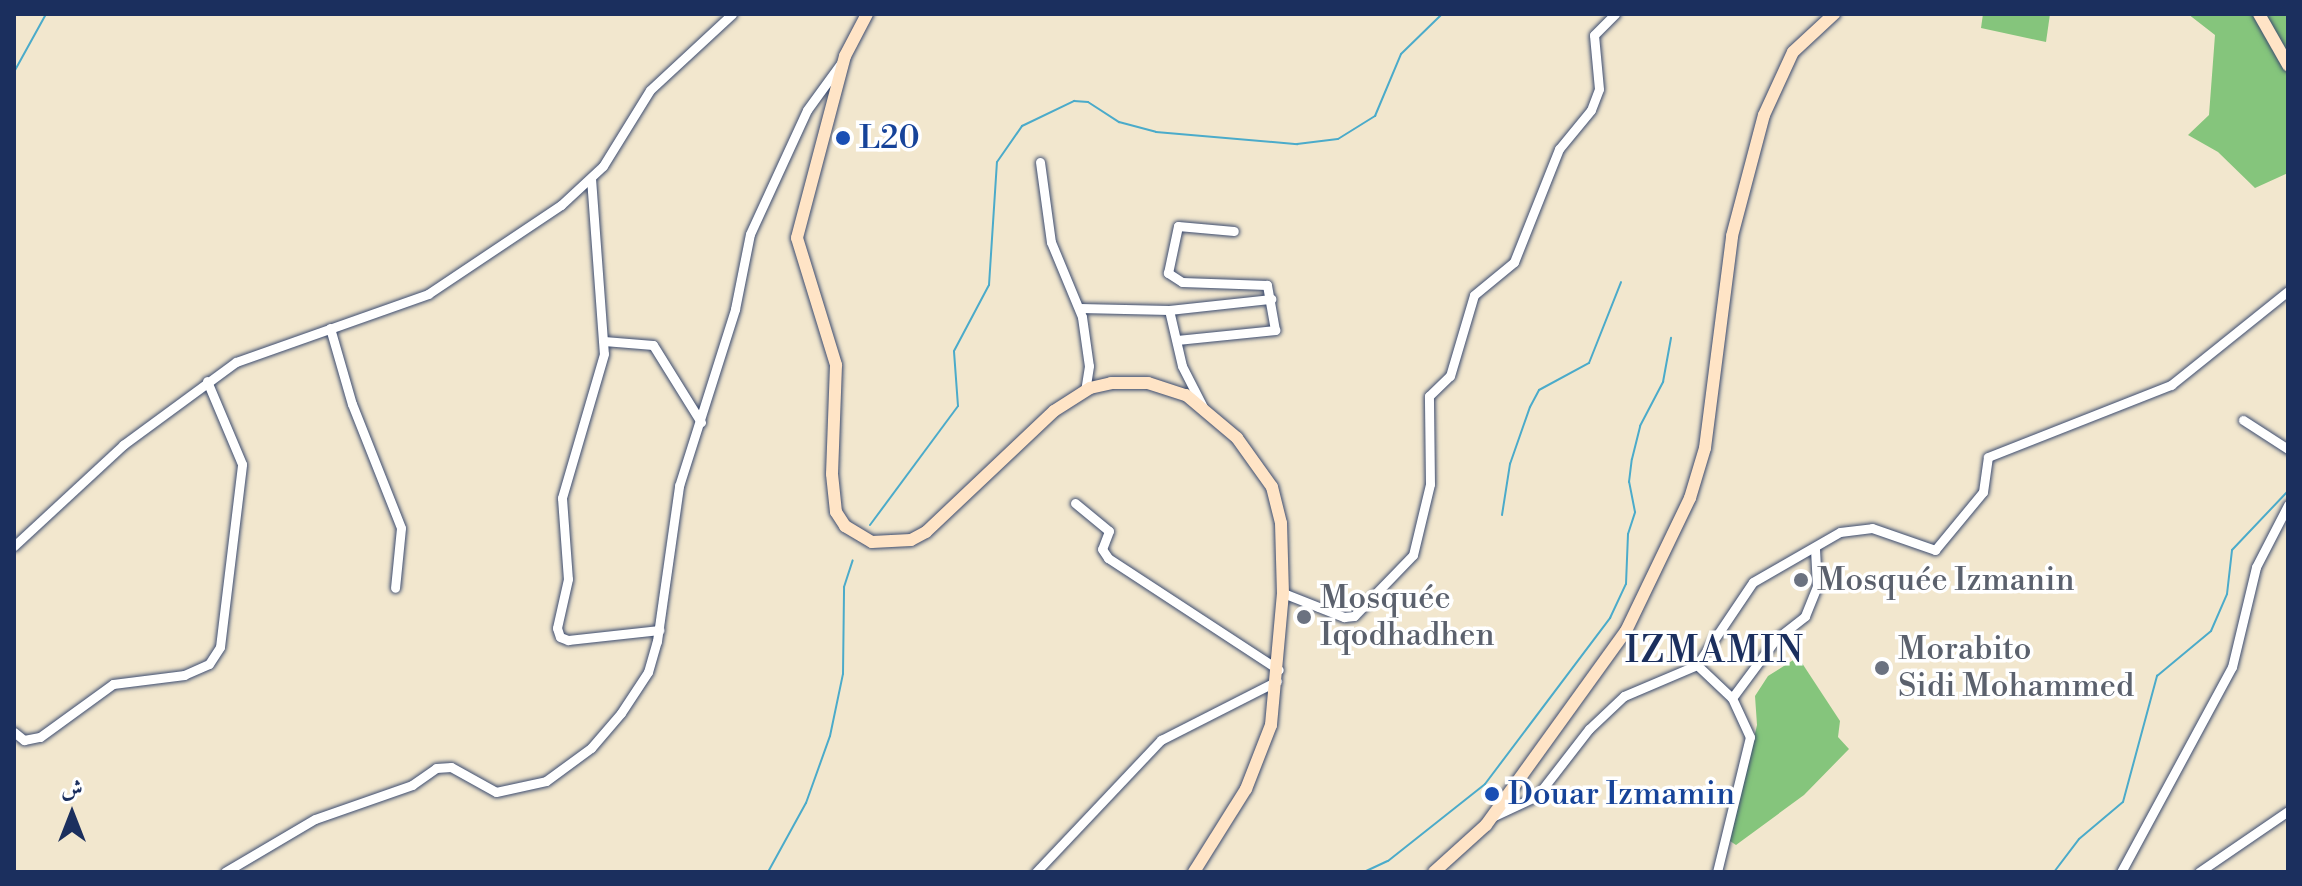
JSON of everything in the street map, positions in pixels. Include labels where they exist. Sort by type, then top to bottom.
[{"type":"street","points":[[14,546],[123,445],[207,381],[251,355],[453,281],[591,178],[650,90],[732,14]]},
{"type":"street","points":[[225,872],[315,819],[412,785],[436,768],[451,767],[496,792],[555,776],[591,748],[621,713],[648,672],[659,630],[679,486],[701,422],[765,195],[807,110],[845,56],[867,14]]},
{"type":"street","points":[[1283,593],[1344,617],[1354,616],[1413,555],[1430,484],[1429,396],[1450,376],[1474,295],[1514,262],[1559,149],[1591,110],[1599,89],[1594,35],[1615,14]]},
{"type":"street","points":[[1434,872],[1490,818],[1626,631],[1690,498],[1705,448],[1729,250],[1764,115],[1793,52],[1834,14]]},
{"type":"street","points":[[2259,14],[2288,65]]},
{"type":"street","points":[[845,56],[797,238],[836,365],[832,474],[836,512],[845,526],[872,542],[911,540],[926,532],[1054,411],[1085,391],[1111,383],[1148,383],[1186,395],[1237,438],[1272,487],[1281,523],[1283,593],[1279,675],[1258,766],[1194,872]]},
{"type":"street","points":[[1040,162],[1051,242],[1080,308],[1089,366],[1085,391]]},
{"type":"street","points":[[591,178],[604,341],[598,387],[562,498],[568,579],[557,628],[560,637],[568,640],[659,630]]},
{"type":"street","points":[[1177,340],[1275,330],[1271,299],[1265,284],[1182,282],[1168,273],[1178,226],[1234,231]]},
{"type":"street","points":[[1490,818],[1537,796],[1589,729],[1624,696],[1697,665],[1753,582],[1840,532],[1872,528],[1935,550],[1983,492],[1988,457],[2171,385],[2288,291]]},
{"type":"street","points":[[1080,308],[1169,310],[1271,299]]},
{"type":"street","points":[[1169,310],[1182,366],[1203,407]]},
{"type":"street","points":[[330,328],[355,414],[401,528],[395,588]]},
{"type":"street","points":[[604,341],[653,345],[701,422]]},
{"type":"street","points":[[14,732],[24,740],[40,737],[113,684],[184,675],[216,655],[230,593],[242,464],[207,381]]},
{"type":"street","points":[[2243,420],[2288,449]]},
{"type":"street","points":[[1075,503],[1109,531],[1104,555],[1279,675]]},
{"type":"street","points":[[2121,872],[2232,667],[2256,567],[2288,505]]},
{"type":"street","points":[[1732,698],[1776,639],[1805,616],[1817,587],[1815,549]]},
{"type":"street","points":[[1697,665],[1732,698],[1750,737],[1717,872]]},
{"type":"street","points":[[1036,872],[1161,740],[1279,675]]},
{"type":"street","points":[[2199,872],[2288,811]]},
{"type":"green space","points":[[1983,14],[2050,14],[2046,42],[1981,28]]},
{"type":"green space","points":[[2188,14],[2288,14],[2288,173],[2255,188],[2218,152],[2188,135],[2209,115],[2215,35]]},
{"type":"green space","points":[[1798,657],[1840,721],[1838,737],[1849,749],[1804,795],[1736,845],[1730,841],[1757,725],[1755,696],[1768,676]]},
{"type":"waterway","points":[[14,72],[46,14]]},
{"type":"waterway","points":[[870,525],[958,406],[954,351],[989,285],[997,162],[1022,126],[1074,101],[1088,102],[1119,122],[1156,132],[1297,144],[1338,139],[1375,116],[1401,54],[1442,14]]},
{"type":"waterway","points":[[1502,515],[1510,464],[1530,407],[1539,390],[1589,363],[1621,282]]},
{"type":"waterway","points":[[1364,872],[1388,861],[1485,784],[1610,618],[1626,584],[1628,534],[1635,512],[1629,482],[1632,459],[1640,426],[1663,382],[1671,338]]},
{"type":"waterway","points":[[2054,872],[2079,839],[2123,802],[2157,676],[2211,631],[2227,594],[2232,550],[2288,491]]},
{"type":"waterway","points":[[768,872],[806,803],[830,736],[843,674],[844,587],[853,560]]},
{"type":"place","name":"L20","points":[[843,138]]},
{"type":"place","name":"Mosquée Izmanin","points":[[1801,580]]},
{"type":"place","name":"Mosquée Iqodhadhen","points":[[1304,617]]},
{"type":"place","name":"Morabito Sidi Mohammed","points":[[1882,668]]},
{"type":"place","name":"Douar Izmamin","points":[[1492,794]]},
{"type":"district","name":"IZMAMIN","points":[[1715,652]]}]
